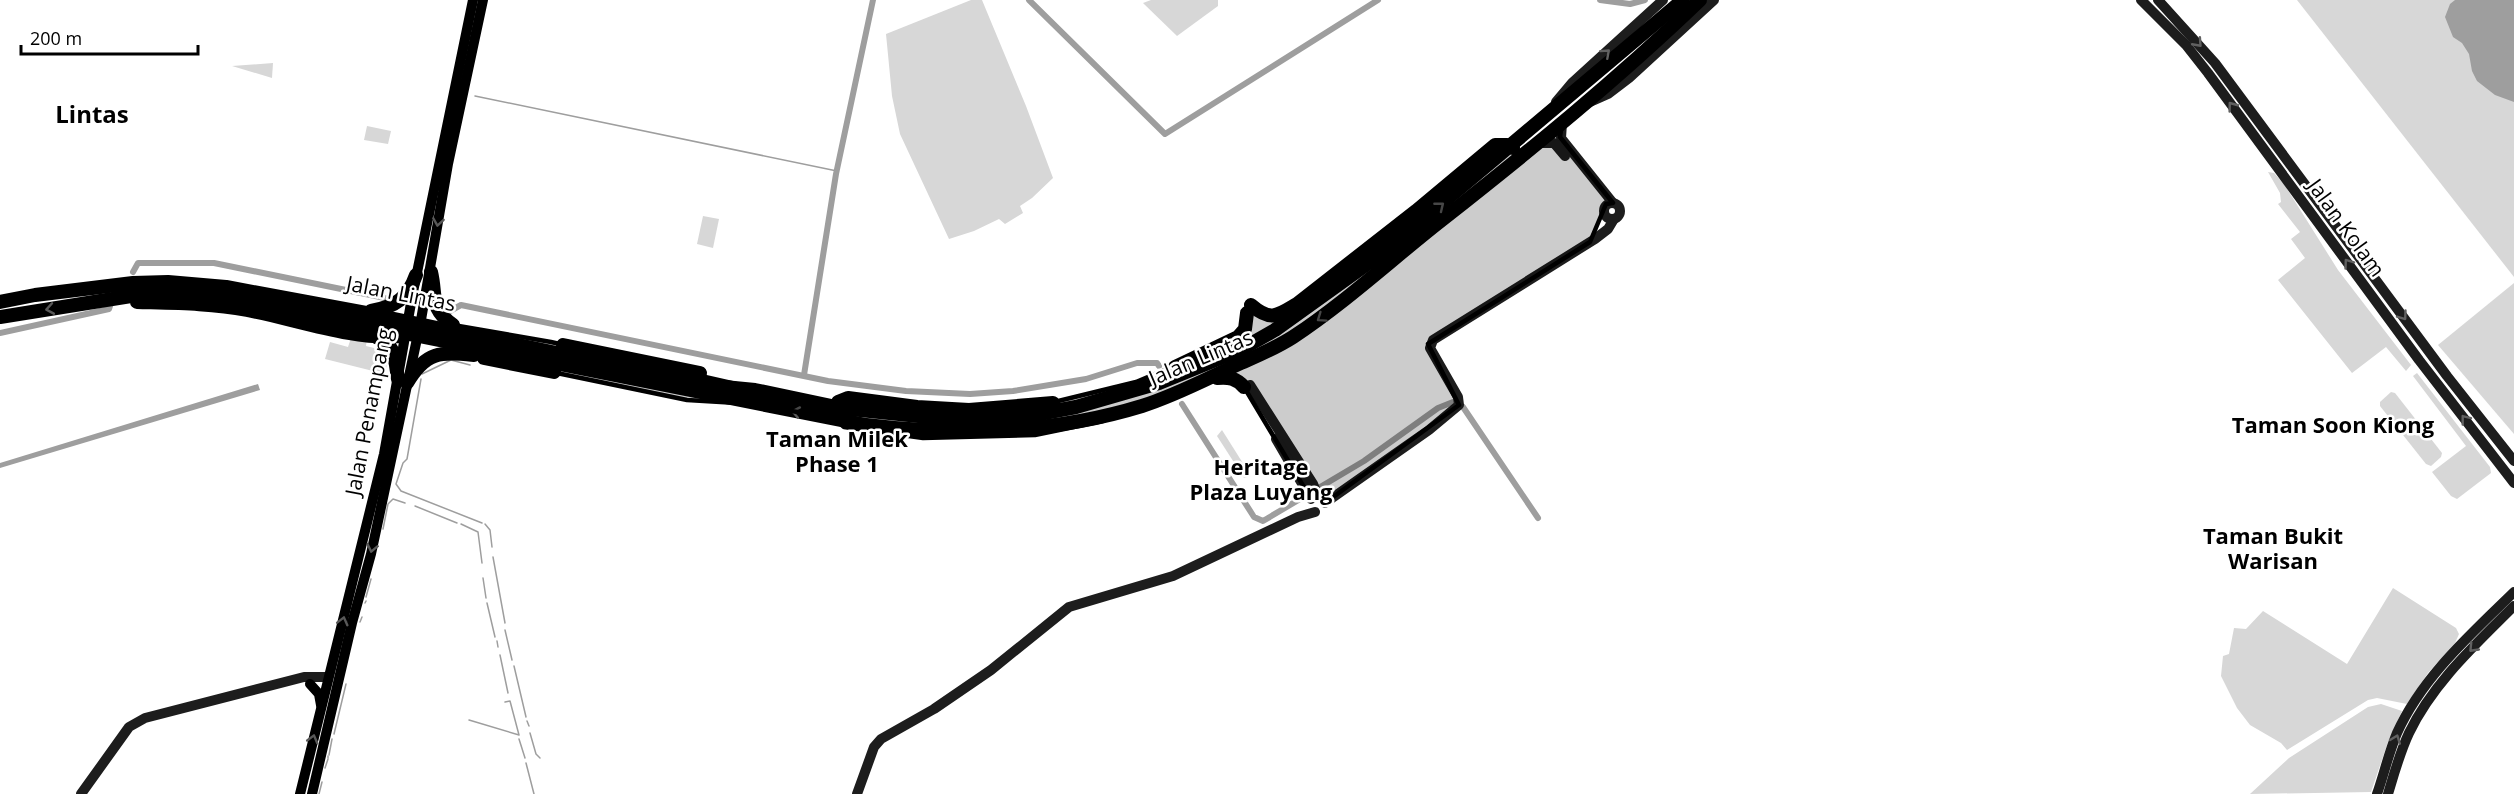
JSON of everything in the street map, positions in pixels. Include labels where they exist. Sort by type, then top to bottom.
[{"type":"highway","name":"Jalan Lintas","points":[[0,302],[77,285],[128,281],[190,277],[250,283],[375,312],[487,333],[551,342],[655,363],[734,381],[754,390],[841,408],[967,421],[1023,417],[1076,407],[1159,383],[1240,350],[1293,318],[1385,251],[1683,0]]},
{"type":"highway","name":"Jalan Lintas","points":[[128,281],[168,282],[258,292],[727,393],[754,404],[866,425],[929,431],[1031,428],[1078,421],[1140,406],[1205,382],[1258,357],[1300,332],[1352,294],[1391,259],[1540,143],[1700,0]]},
{"type":"highway","points":[[1249,309],[1262,314],[1277,315],[1349,264],[1496,145],[1507,145],[1516,152],[1518,167],[1513,173],[1367,288],[1352,294]]},
{"type":"highway","points":[[1307,307],[1349,264]]},
{"type":"highway","points":[[431,272],[436,307],[443,318],[453,325]]},
{"type":"highway","points":[[375,312],[393,306],[402,299],[411,289],[416,275]]},
{"type":"highway","name":"Jalan Lintas","points":[[0,317],[156,292],[214,295],[727,393],[754,390]]},
{"type":"highway","name":"Jalan Lintas","points":[[104,300],[199,304],[245,309],[374,336],[411,337],[474,356],[687,400],[727,405],[754,404]]},
{"type":"highway","points":[[1249,309],[1264,322],[1279,324],[1293,318]]},
{"type":"highway","points":[[1186,372],[1244,339],[1251,328],[1249,309]]},
{"type":"highway","points":[[1140,406],[1074,429],[995,438],[923,438],[844,428],[834,414],[834,408],[838,402],[848,398],[917,407],[969,410],[1066,400],[1136,382],[1207,352],[1242,333],[1249,309]]},
{"type":"highway","points":[[374,336],[384,334],[390,327],[389,320],[375,312]]},
{"type":"highway","points":[[450,349],[443,342],[440,333],[445,326],[453,325]]},
{"type":"highway","points":[[374,336],[390,345],[403,381],[419,365],[437,354],[474,356]]},
{"type":"highway","points":[[1205,382],[1230,377],[1247,386],[1249,372],[1258,357]]},
{"type":"highway","points":[[1066,400],[1100,400]]},
{"type":"main road","name":"Jalan Penampang","points":[[312,794],[371,554],[415,319],[431,272],[469,39],[473,0]]},
{"type":"main road","name":"Jalan Penampang","points":[[415,319],[416,275],[437,172],[469,39],[483,0]]},
{"type":"main road","name":"Jalan Lintas","points":[[1553,111],[1556,101],[1572,83],[1663,0]]},
{"type":"main road","name":"Jalan Lintas","points":[[1584,104],[1600,99],[1622,84],[1714,0]]},
{"type":"main road","name":"Jalan Kolam","points":[[2141,0],[2186,45],[2208,73],[2514,483]]},
{"type":"main road","name":"Jalan Kolam","points":[[2158,0],[2215,63],[2447,376],[2514,461]]},
{"type":"main road","points":[[1562,123],[1561,138],[1607,208]]},
{"type":"main road","points":[[1540,143],[1548,142],[1557,145],[1607,208]]},
{"type":"main road","points":[[437,172],[448,164]]},
{"type":"main road","points":[[857,794],[874,747],[880,740],[934,709],[991,670],[1069,607],[1173,576],[1298,517],[1314,498],[1430,430],[1459,405],[1458,398],[1430,348],[1433,340],[1608,229],[1620,211],[1619,207],[1607,208]]},
{"type":"main road","points":[[1590,242],[1607,208]]},
{"type":"main road","points":[[2336,246],[2335,236],[2339,231]]},
{"type":"main road","name":"Jalan Penampang","points":[[300,794],[403,381]]},
{"type":"main road","points":[[1247,386],[1314,498]]},
{"type":"main road","points":[[2377,794],[2398,732],[2420,692],[2471,634],[2514,592]]},
{"type":"main road","points":[[2388,794],[2408,735],[2427,701],[2451,671],[2514,606]]},
{"type":"main road","points":[[287,683],[310,684],[328,681],[343,665]]},
{"type":"main road","points":[[81,794],[129,727],[145,718],[313,676],[328,681],[336,693]]},
{"type":"main road","points":[[310,684],[319,694],[321,708]]},
{"type":"highlighted area","points":[[1562,123],[1560,137],[1613,203],[1606,204],[1590,242],[1428,344],[1459,405],[1325,503],[1320,490],[1311,499],[1244,387],[1230,377],[1205,382],[1103,421],[1035,435],[923,438],[844,427],[835,419],[754,404],[687,400],[523,366],[450,349],[440,333],[453,325],[551,342],[833,406],[848,398],[969,410],[1046,404],[1136,382],[1207,352],[1242,333],[1248,302],[1262,314],[1277,315],[1363,253],[1495,145],[1507,145],[1521,158]]},
{"type":"shaded area","points":[[971,0],[982,0],[1053,178],[1020,206],[1023,213],[1005,224],[999,219],[974,231],[949,239],[900,134],[892,96],[886,34]]},
{"type":"shaded area","points":[[1151,0],[1218,0],[1218,6],[1177,36],[1143,3]]},
{"type":"shaded area","points":[[2297,0],[2514,0],[2514,277]]},
{"type":"shaded area","points":[[2455,0],[2514,0],[2514,102],[2495,95],[2477,81],[2472,71],[2469,54],[2462,43],[2453,37],[2445,17],[2450,4]]},
{"type":"shaded area","points":[[273,63],[272,78],[232,66]]},
{"type":"shaded area","points":[[367,126],[391,131],[388,144],[364,140]]},
{"type":"shaded area","points":[[2268,172],[2274,173],[2284,184],[2338,270],[2411,365],[2406,371],[2386,347],[2352,373],[2278,280],[2305,258],[2291,239],[2300,232],[2278,204],[2281,202],[2280,193]]},
{"type":"shaded area","points":[[703,216],[719,219],[713,248],[697,244]]},
{"type":"shaded area","points":[[2514,283],[2514,434],[2438,345]]},
{"type":"shaded area","points":[[352,335],[367,339],[366,346],[374,348],[387,364],[385,374],[325,359],[330,342],[348,347]]},
{"type":"shaded area","points":[[2417,373],[2490,467],[2491,473],[2457,499],[2451,496],[2432,472],[2466,446],[2413,376]]},
{"type":"shaded area","points":[[258,384],[260,390],[0,468],[0,463]]},
{"type":"shaded area","points":[[2391,392],[2395,393],[2442,453],[2441,457],[2431,466],[2426,464],[2380,406],[2380,402]]},
{"type":"shaded area","points":[[1222,430],[1251,476],[1244,478],[1217,436]]},
{"type":"shaded area","points":[[2393,588],[2456,628],[2459,634],[2455,643],[2428,673],[2407,704],[2377,698],[2368,700],[2287,750],[2281,743],[2250,725],[2237,708],[2221,676],[2223,656],[2229,654],[2234,628],[2246,629],[2263,611],[2347,664]]},
{"type":"shaded area","points":[[2381,704],[2402,711],[2388,742],[2371,792],[2250,794],[2289,758],[2368,707]]},
{"type":"waterway","points":[[804,375],[836,174],[873,0]]},
{"type":"waterway","points":[[1029,0],[1165,134],[1378,0]]},
{"type":"waterway","points":[[1600,0],[1630,4],[1645,0]]},
{"type":"waterway","points":[[475,96],[837,171]]},
{"type":"waterway","points":[[133,272],[138,263],[214,263],[385,298]]},
{"type":"waterway","points":[[450,311],[461,305],[828,381],[906,391],[970,394],[1013,391],[1086,379],[1137,363],[1157,363],[1159,366]]},
{"type":"waterway","points":[[0,333],[109,309],[110,306]]},
{"type":"waterway","points":[[451,360],[470,365]]},
{"type":"waterway","points":[[422,374],[451,360]]},
{"type":"waterway","points":[[421,379],[407,459],[403,463],[396,484],[401,491],[482,523]]},
{"type":"waterway","points":[[1182,404],[1254,517],[1263,521],[1364,461],[1438,408],[1453,402]]},
{"type":"waterway","points":[[1463,407],[1538,518]]},
{"type":"waterway","points":[[383,529],[388,504],[393,499],[405,503]]},
{"type":"waterway","points":[[415,506],[457,523]]},
{"type":"waterway","points":[[461,524],[478,532],[482,563]]},
{"type":"waterway","points":[[485,524],[490,530],[492,547]]},
{"type":"waterway","points":[[493,557],[505,623]]},
{"type":"waterway","points":[[483,578],[486,598]]},
{"type":"waterway","points":[[366,597],[371,579]]},
{"type":"waterway","points":[[487,603],[495,637]]},
{"type":"waterway","points":[[360,622],[362,617]]},
{"type":"waterway","points":[[505,630],[512,660]]},
{"type":"waterway","points":[[497,641],[498,647]]},
{"type":"waterway","points":[[500,655],[508,693]]},
{"type":"waterway","points":[[514,666],[526,717]]},
{"type":"waterway","points":[[334,734],[346,684]]},
{"type":"waterway","points":[[469,720],[519,735],[510,701],[505,702]]},
{"type":"waterway","points":[[527,721],[529,726]]},
{"type":"waterway","points":[[530,733],[536,754],[540,758]]},
{"type":"waterway","points":[[329,755],[332,739]]},
{"type":"waterway","points":[[519,739],[525,758]]},
{"type":"waterway","points":[[325,768],[328,759]]},
{"type":"waterway","points":[[526,763],[534,794]]},
{"type":"waterway","points":[[319,794],[322,782]]},
{"type":"district","name":"Lintas","points":[[92,115]]},
{"type":"district","name":"Taman Soon Kiong","points":[[2333,425]]},
{"type":"district","name":"Taman Milek Phase 1","points":[[837,452]]},
{"type":"district","name":"Heritage Plaza Luyang","points":[[1261,480]]},
{"type":"district","name":"Taman Bukit Warisan","points":[[2273,548]]}]
